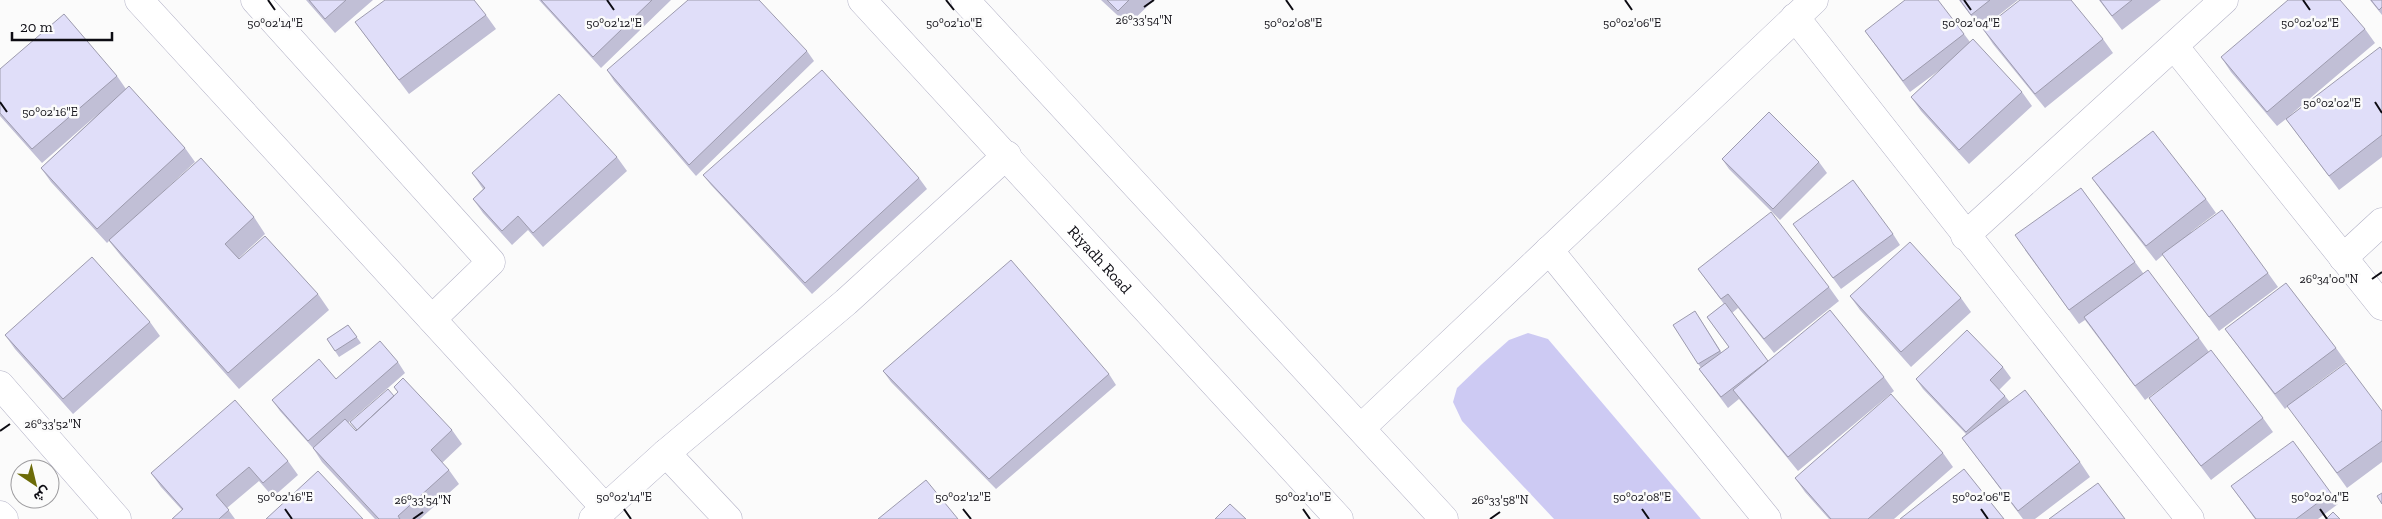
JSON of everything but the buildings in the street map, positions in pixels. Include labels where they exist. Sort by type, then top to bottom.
[{"type":"street","points":[[139,0],[432,320],[599,514],[666,453],[846,302],[1007,155]]},
{"type":"street","points":[[255,0],[491,262],[432,320]]},
{"type":"street","name":"Riyadh Road","points":[[862,0],[1007,155],[1339,519]]},
{"type":"street","points":[[965,0],[1444,519]]},
{"type":"street","points":[[1965,236],[2224,0]]},
{"type":"street","points":[[1360,428],[1805,9],[1965,236],[2190,519]]},
{"type":"street","points":[[2174,46],[2382,306]]},
{"type":"street","points":[[2343,258],[2382,222]]},
{"type":"street","points":[[1549,250],[1767,519]]},
{"type":"street","points":[[0,385],[117,519]]},
{"type":"street","points":[[666,453],[728,519]]},
{"type":"street","points":[[0,515],[4,519]]},
{"type":"shaded area","points":[[1528,333],[1548,339],[1701,519],[1554,519],[1462,421],[1453,402],[1457,388],[1509,340]]}]
